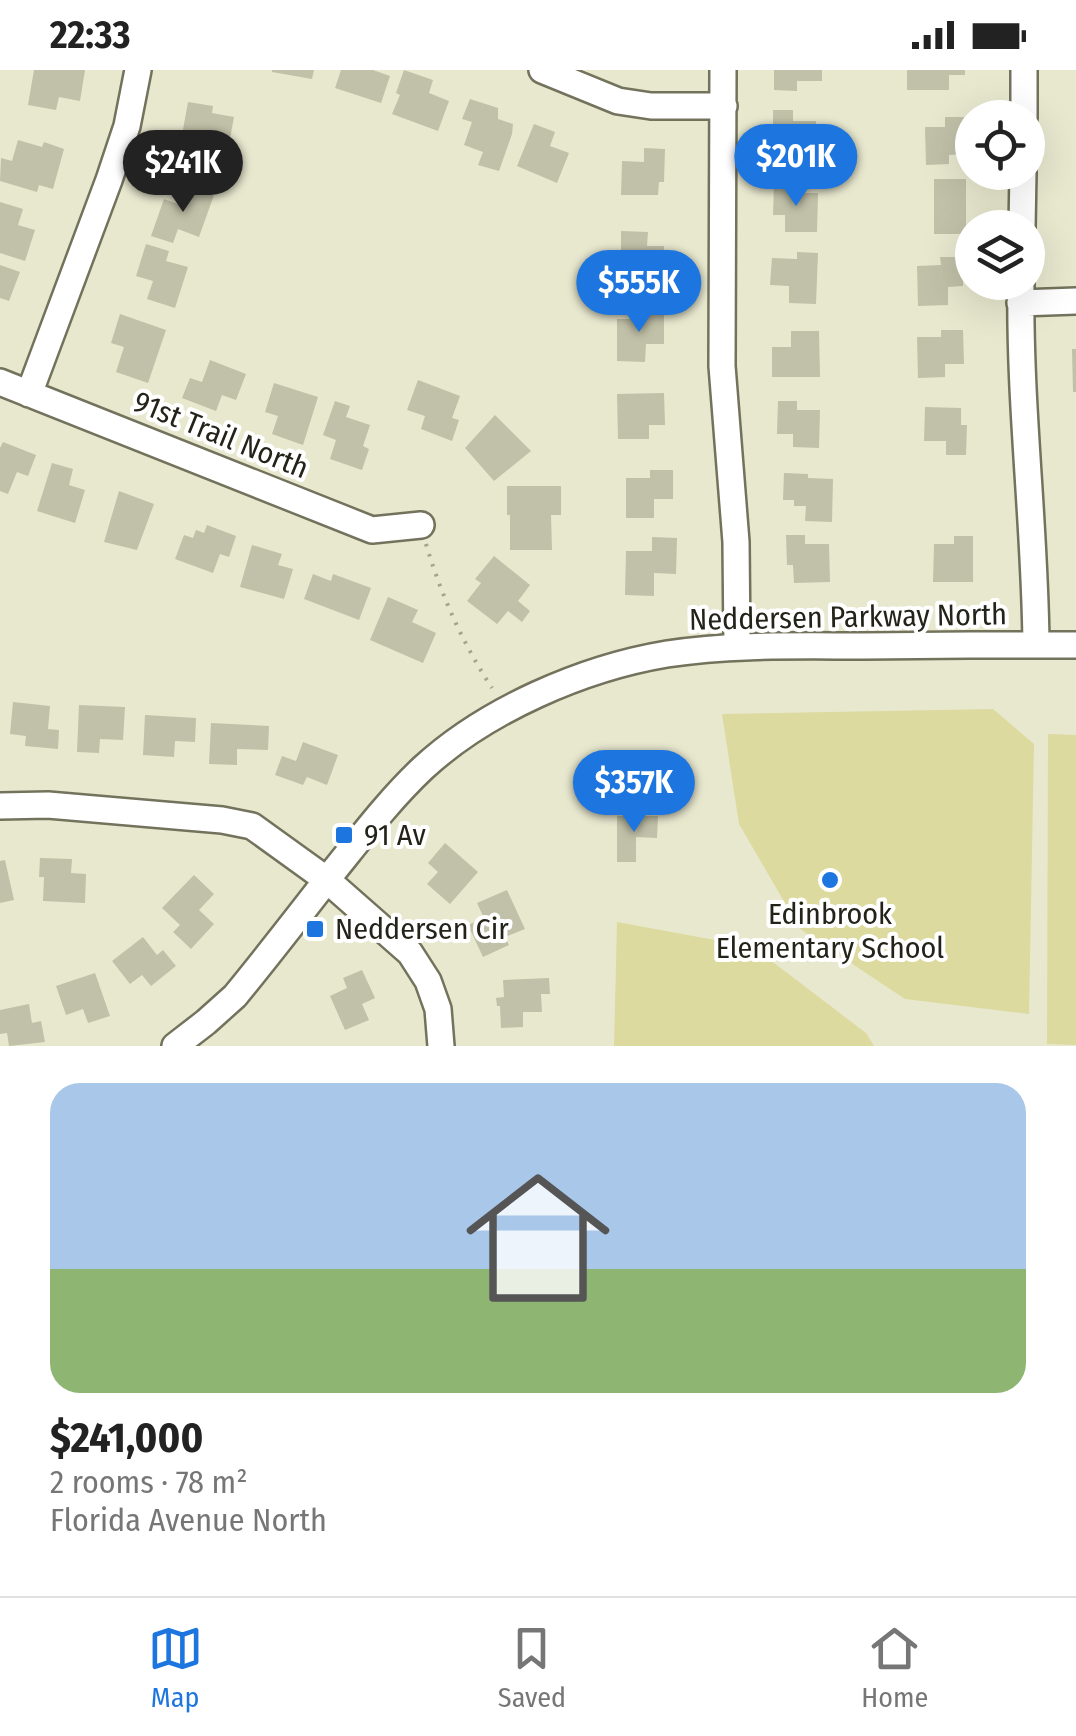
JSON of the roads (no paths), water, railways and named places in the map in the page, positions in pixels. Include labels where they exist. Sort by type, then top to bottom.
[{"type":"street","points":[[30,394],[110,180],[127,126],[138,70]]},
{"type":"street","points":[[542,70],[618,101],[650,106],[724,106]]},
{"type":"street","points":[[724,70],[722,366],[736,542],[737,646]]},
{"type":"street","points":[[1024,70],[1024,100]]},
{"type":"street","points":[[1045,296],[1076,301]]},
{"type":"street","points":[[1021,300],[1036,645]]},
{"type":"street","name":"91st Trail North","points":[[0,382],[372,530],[421,525]]},
{"type":"street","name":"Neddersen Parkway North","points":[[175,1046],[235,996],[386,806],[460,739],[503,712],[584,677],[664,654],[737,646],[1076,645]]},
{"type":"street","points":[[0,806],[48,805],[252,826],[327,880],[410,952],[428,981],[438,1008],[441,1046]]},
{"type":"place","name":"91 Av","points":[[344,835]]},
{"type":"place","name":"Edinbrook Elementary School","points":[[830,880]]},
{"type":"place","name":"Neddersen Cir","points":[[315,929]]}]
